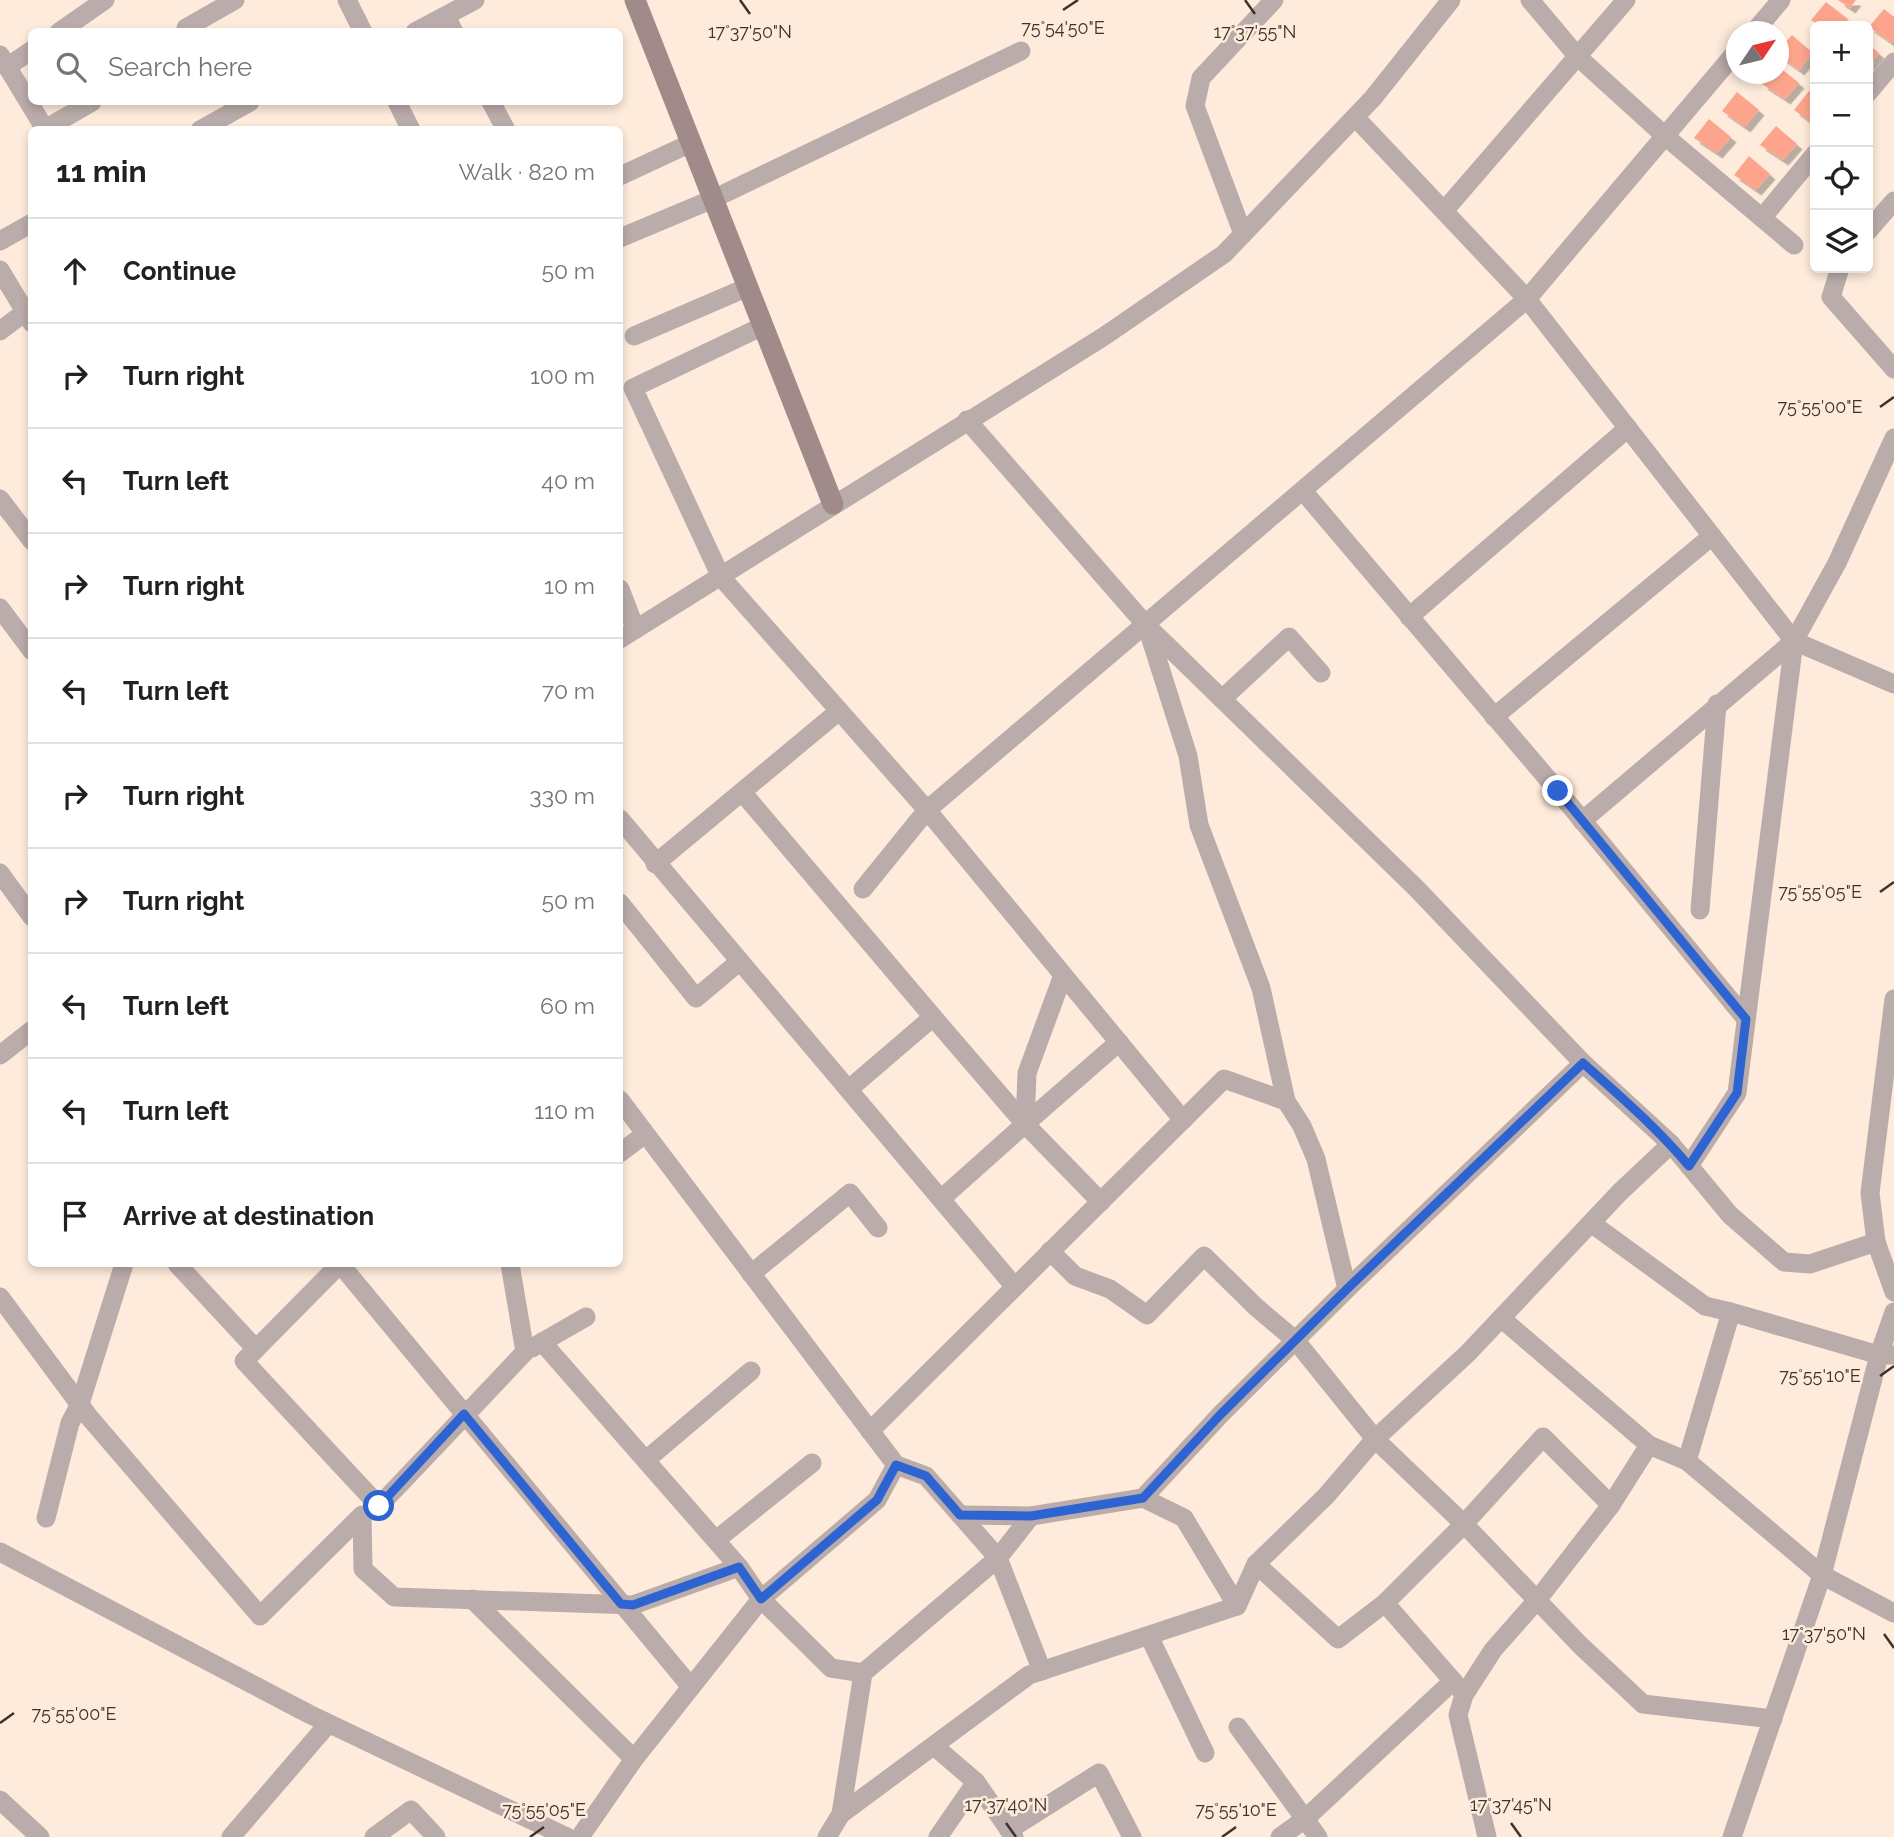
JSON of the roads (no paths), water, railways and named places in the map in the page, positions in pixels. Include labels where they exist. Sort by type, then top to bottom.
[{"type":"street","points":[[65,28],[105,0]]},
{"type":"street","points":[[186,28],[235,0]]},
{"type":"street","points":[[347,0],[361,28]]},
{"type":"street","points":[[432,28],[450,24],[475,0]]},
{"type":"street","points":[[635,0],[832,504]]},
{"type":"street","points":[[1243,234],[1195,106],[1201,78],[1273,0]]},
{"type":"street","points":[[623,608],[627,634],[1103,337],[1224,254],[1373,98],[1451,0]]},
{"type":"street","points":[[1530,0],[1578,57],[1665,136],[1794,245]]},
{"type":"street","points":[[1444,211],[1626,0]]},
{"type":"street","points":[[1763,21],[1781,0]]},
{"type":"street","points":[[623,237],[713,199],[1021,51]]},
{"type":"street","points":[[28,52],[4,61],[28,101]]},
{"type":"street","points":[[1873,87],[1894,62]]},
{"type":"street","points":[[863,889],[927,810],[1527,299],[1726,65]]},
{"type":"street","points":[[31,105],[43,126]]},
{"type":"street","points":[[50,126],[87,105]]},
{"type":"street","points":[[207,126],[245,105]]},
{"type":"street","points":[[398,105],[409,126]]},
{"type":"street","points":[[493,105],[504,126]]},
{"type":"street","points":[[1355,117],[1527,299],[1794,641],[1894,684]]},
{"type":"street","points":[[623,175],[691,143]]},
{"type":"street","points":[[1762,218],[1810,168]]},
{"type":"street","points":[[1873,223],[1894,201]]},
{"type":"street","points":[[0,241],[28,225]]},
{"type":"street","points":[[0,270],[28,317],[0,331]]},
{"type":"street","points":[[1838,273],[1830,297],[1894,369]]},
{"type":"street","points":[[634,336],[748,287]]},
{"type":"street","points":[[763,326],[634,388],[721,577],[927,810],[1183,1120]]},
{"type":"street","points":[[968,420],[1146,625],[1416,888],[1583,1063],[1671,1144],[1730,1215],[1784,1262],[1810,1264],[1876,1242]]},
{"type":"street","points":[[1409,617],[1628,428]]},
{"type":"street","points":[[1689,1166],[1737,1093],[1794,641],[1837,563],[1894,438]]},
{"type":"street","points":[[1303,491],[1746,1019]]},
{"type":"street","points":[[0,499],[28,536]]},
{"type":"street","points":[[1494,717],[1712,536]]},
{"type":"street","points":[[0,608],[28,646]]},
{"type":"street","points":[[1146,625],[1188,756],[1199,825],[1261,988],[1286,1101],[1302,1126],[1316,1159],[1347,1289]]},
{"type":"street","points":[[1222,699],[1289,637],[1321,673]]},
{"type":"street","points":[[1582,821],[1794,641]]},
{"type":"street","points":[[1700,910],[1717,704]]},
{"type":"street","points":[[655,864],[839,711]]},
{"type":"street","points":[[742,792],[1026,1125],[1101,1202]]},
{"type":"street","points":[[623,823],[1015,1287]]},
{"type":"street","points":[[0,873],[28,912]]},
{"type":"street","points":[[623,907],[696,998],[740,961]]},
{"type":"street","points":[[1026,1125],[1027,1073],[1063,975]]},
{"type":"street","points":[[1894,999],[1870,1193],[1876,1242],[1894,1292]]},
{"type":"street","points":[[849,1090],[933,1017]]},
{"type":"street","points":[[0,1055],[28,1033]]},
{"type":"street","points":[[941,1199],[1119,1042]]},
{"type":"street","points":[[1143,1498],[1220,1415],[1347,1289],[1583,1063]]},
{"type":"street","points":[[870,1431],[1224,1079],[1286,1101]]},
{"type":"street","points":[[623,1104],[896,1465],[926,1476],[998,1558],[1042,1671]]},
{"type":"street","points":[[623,1151],[645,1134]]},
{"type":"street","points":[[841,1814],[1029,1675],[1237,1606],[1256,1564],[1326,1496],[1375,1439],[1468,1353],[1591,1223],[1671,1144]]},
{"type":"street","points":[[751,1274],[850,1193],[878,1228]]},
{"type":"street","points":[[1591,1223],[1705,1306],[1887,1355]]},
{"type":"street","points":[[1050,1251],[1075,1276],[1110,1290],[1147,1315],[1204,1256],[1256,1307],[1296,1341],[1375,1439],[1464,1524],[1580,1645],[1643,1704],[1773,1719]]},
{"type":"street","points":[[46,1518],[70,1423],[80,1404],[123,1267]]},
{"type":"street","points":[[180,1267],[256,1349]]},
{"type":"street","points":[[337,1267],[244,1361],[379,1506],[525,1352],[586,1317]]},
{"type":"street","points":[[342,1267],[691,1688]]},
{"type":"street","points":[[511,1267],[525,1352]]},
{"type":"street","points":[[0,1297],[80,1404],[260,1616],[362,1515],[363,1569],[394,1597],[633,1605],[739,1567]]},
{"type":"street","points":[[1687,1461],[1731,1312]]},
{"type":"street","points":[[1715,1837],[1735,1831],[1822,1575],[1887,1355],[1894,1312]]},
{"type":"street","points":[[1502,1318],[1649,1445],[1687,1461],[1822,1575],[1894,1614]]},
{"type":"street","points":[[542,1342],[716,1540],[761,1599],[831,1668],[863,1673]]},
{"type":"street","points":[[646,1460],[751,1371]]},
{"type":"street","points":[[1256,1564],[1338,1639],[1385,1603],[1464,1524],[1543,1437],[1611,1505]]},
{"type":"street","points":[[1280,1837],[1305,1819],[1459,1688],[1538,1599],[1611,1505],[1649,1445]]},
{"type":"street","points":[[716,1540],[812,1463]]},
{"type":"street","points":[[580,1837],[634,1759],[761,1599],[877,1500],[896,1465]]},
{"type":"street","points":[[960,1515],[1031,1516],[1143,1498],[1184,1518],[1237,1606]]},
{"type":"street","points":[[827,1837],[841,1814],[863,1673],[998,1558],[1031,1516]]},
{"type":"street","points":[[0,1552],[328,1724],[567,1837]]},
{"type":"street","points":[[472,1599],[634,1759]]},
{"type":"street","points":[[1385,1603],[1459,1688],[1458,1714],[1488,1837]]},
{"type":"street","points":[[1149,1636],[1205,1753]]},
{"type":"street","points":[[231,1837],[328,1724]]},
{"type":"street","points":[[1238,1727],[1318,1837]]},
{"type":"street","points":[[934,1746],[975,1782],[1012,1833],[1099,1773],[1132,1837]]},
{"type":"street","points":[[939,1837],[975,1782]]},
{"type":"street","points":[[0,1800],[40,1837]]},
{"type":"street","points":[[374,1837],[411,1810],[436,1837]]}]
